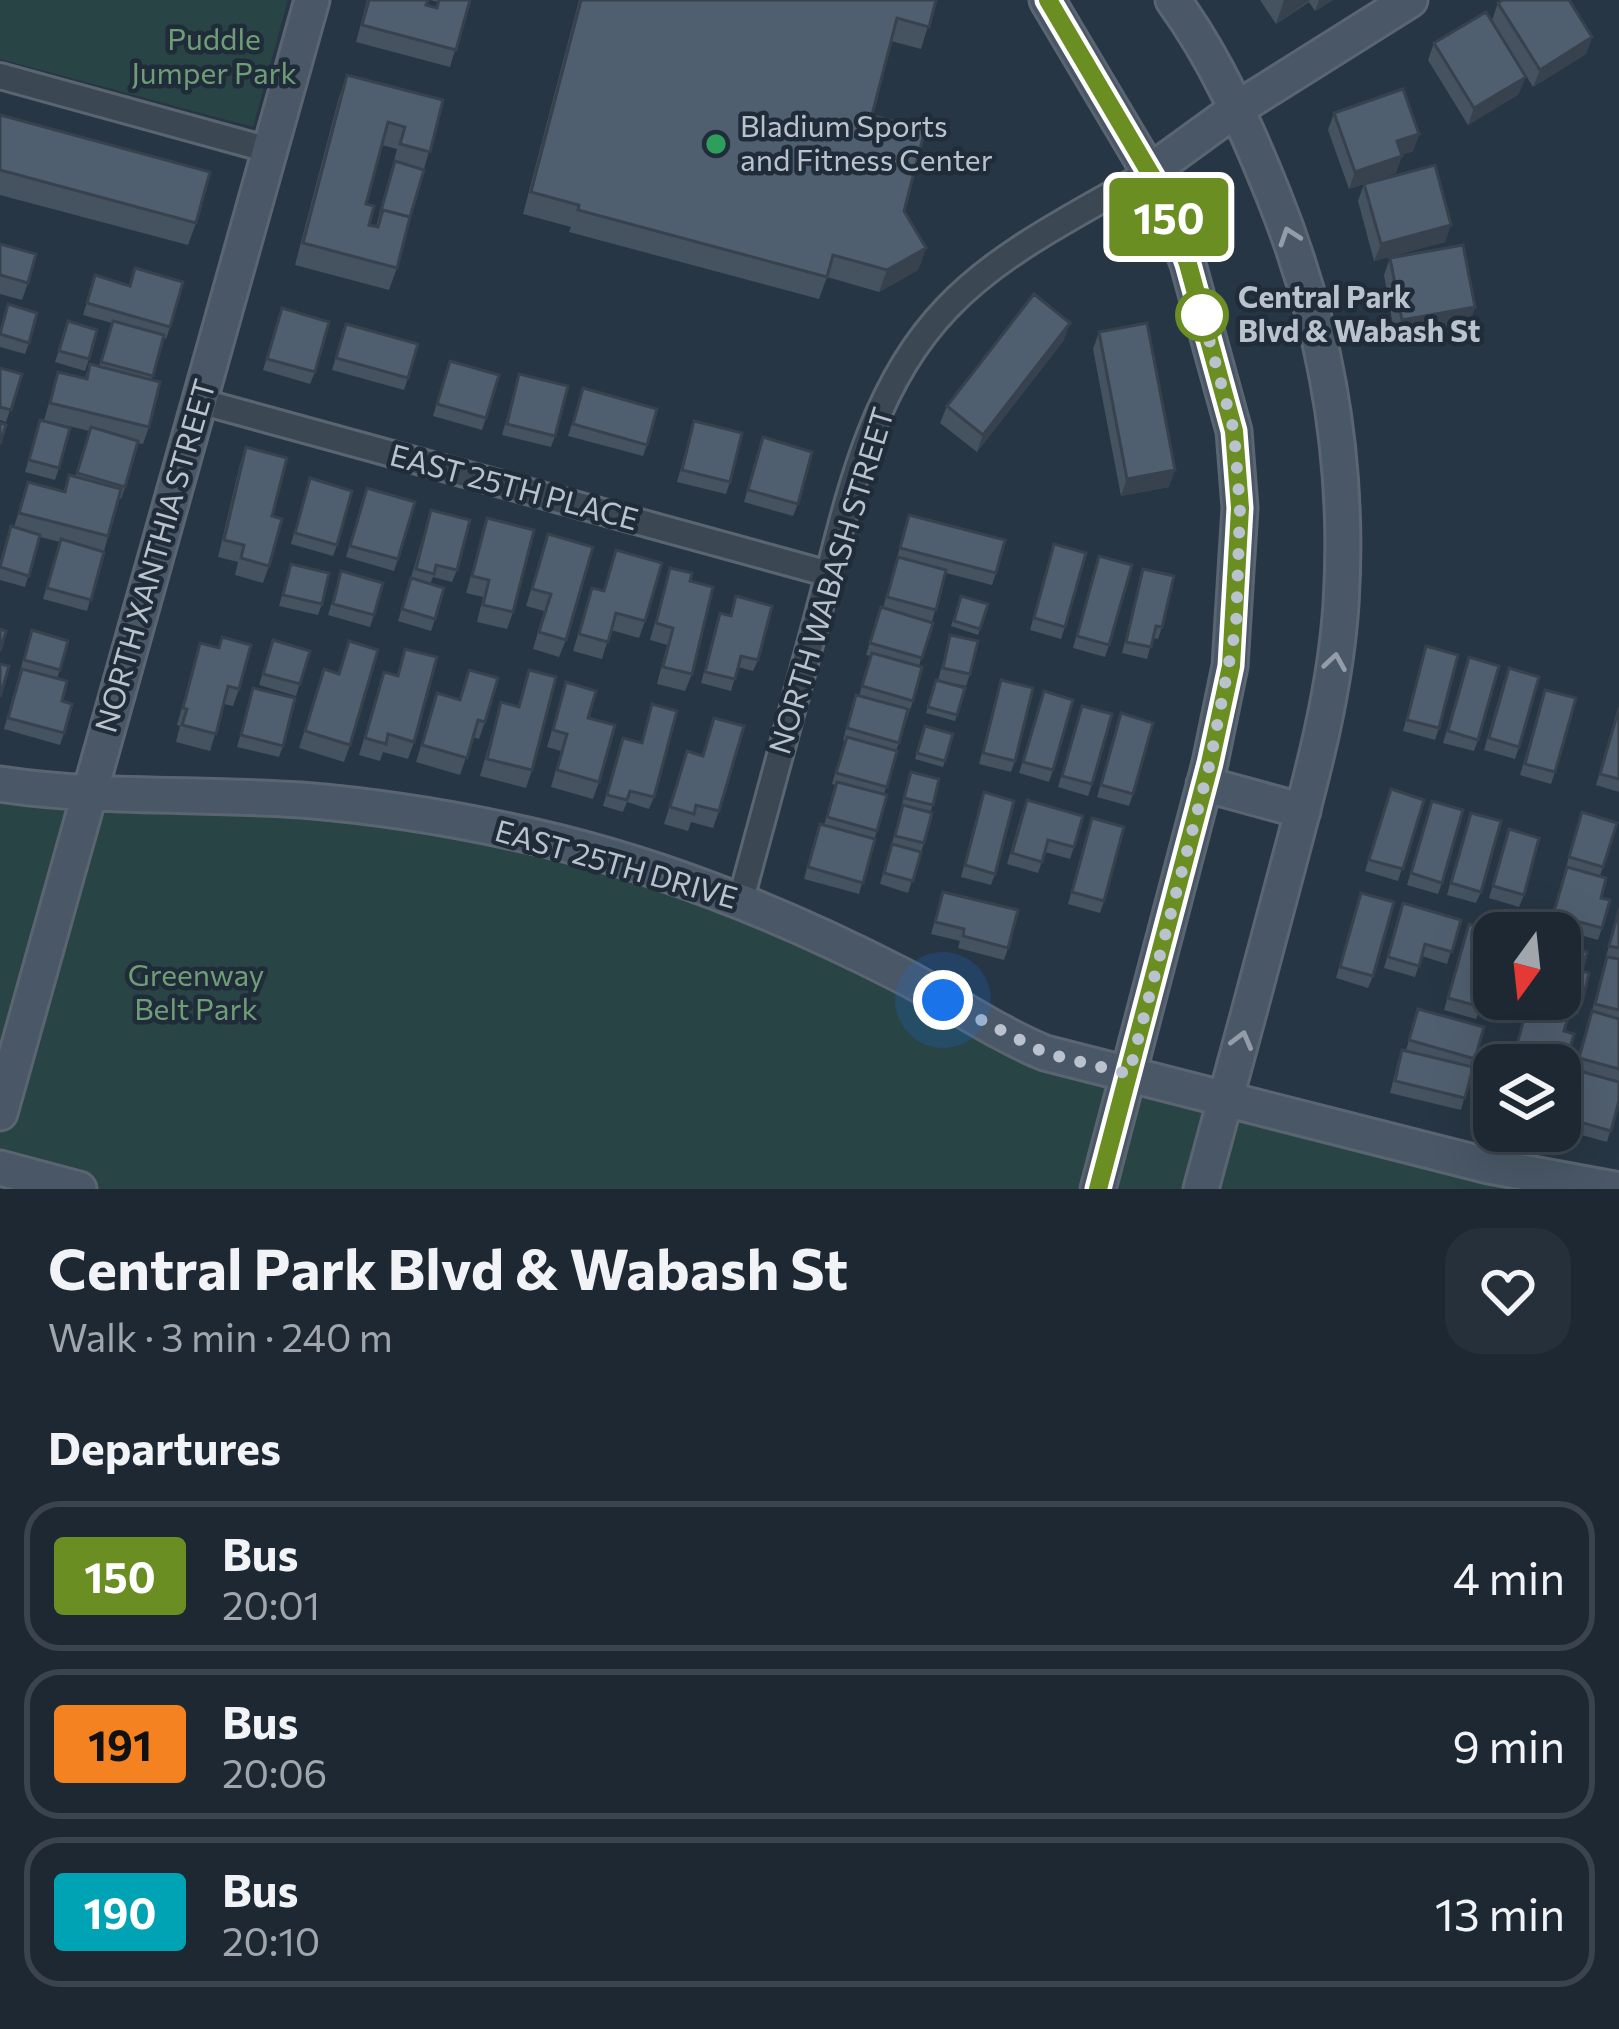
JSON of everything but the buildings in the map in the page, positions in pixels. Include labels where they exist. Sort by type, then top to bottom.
[{"type":"street","name":"NORTH XANTHIA STREET","points":[[0,1113],[312,0]]},
{"type":"street","points":[[1048,0],[1151,171],[1188,264],[1234,431],[1240,508],[1236,626],[1204,784],[1098,1189]]},
{"type":"street","points":[[1174,0],[1222,78],[1284,220],[1312,304],[1341,473],[1337,645],[1303,811],[1201,1189]]},
{"type":"street","points":[[1151,171],[1235,110],[1410,0]]},
{"type":"street","points":[[0,76],[269,150]]},
{"type":"street","name":"NORTH WABASH STREET","points":[[741,899],[878,413],[905,362],[968,287],[1011,253],[1151,171]]},
{"type":"street","name":"EAST 25TH PLACE","points":[[199,401],[829,574]]},
{"type":"street","name":"EAST 25TH DRIVE","points":[[0,784],[380,808],[564,844],[741,899],[899,974],[1045,1053],[1490,1166],[1614,1189]]},
{"type":"street","points":[[1204,784],[1303,811]]},
{"type":"street","points":[[0,1168],[79,1189]]},
{"type":"green space","name":"Puddle Jumper Park","points":[[0,0],[288,0],[253,127],[0,59]]},
{"type":"green space","name":"Greenway Belt Park","points":[[0,784],[300,800],[663,872],[1015,1040],[1619,1189],[79,1189],[0,1168]]},
{"type":"bus line","name":"150","points":[[1048,0],[1163,195],[1188,264],[1234,431],[1240,508],[1231,666],[1098,1189]]},
{"type":"place","name":"Bladium Sports and Fitness Center","points":[[716,144]]},
{"type":"place","name":"Central Park Blvd & Wabash St","points":[[1202,315]]},
{"type":"route","points":[[943,1000],[1045,1053],[1129,1074],[1210,763],[1236,626],[1240,508],[1234,431],[1200,306],[1202,315]]}]
